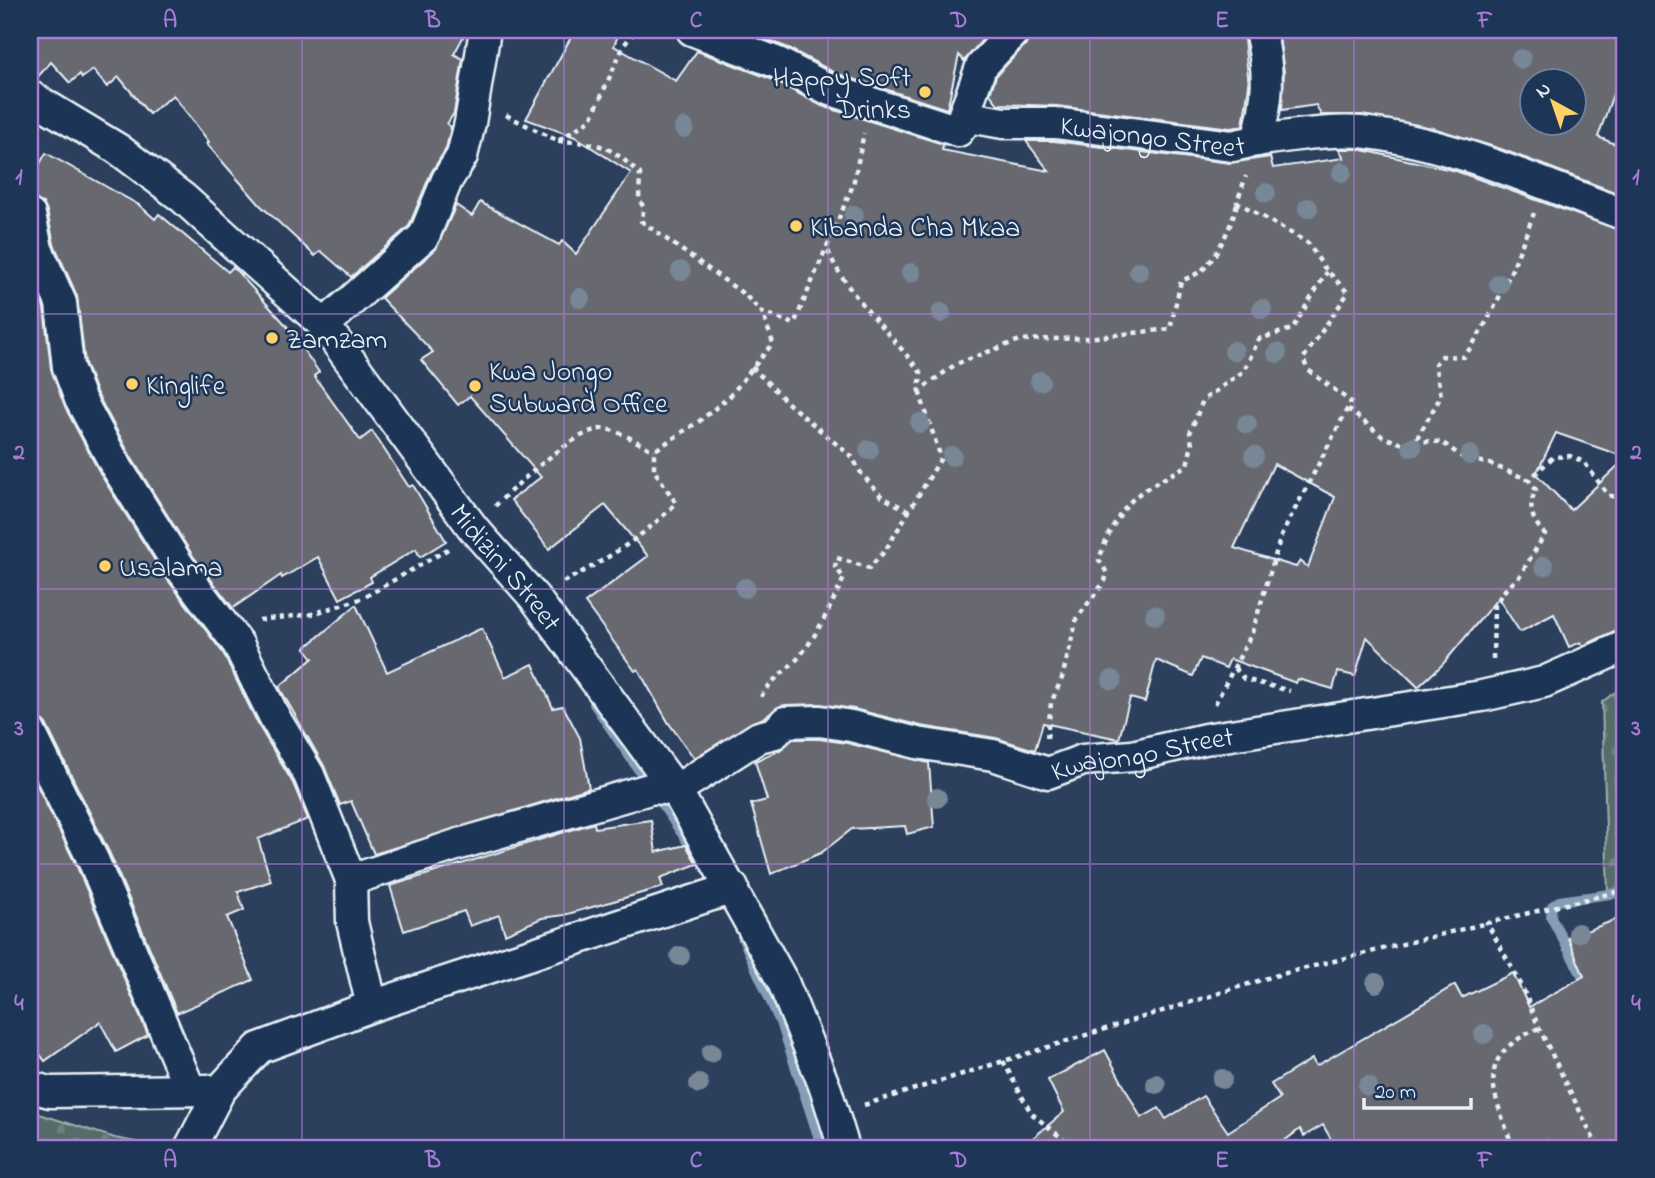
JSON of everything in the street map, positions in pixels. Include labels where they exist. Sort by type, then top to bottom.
[{"type":"street","points":[[324,325],[424,236],[447,180],[462,156],[485,30]]},
{"type":"street","points":[[692,30],[778,63],[858,100],[958,131],[981,67],[1015,30]]},
{"type":"street","points":[[1245,144],[1268,100],[1267,60],[1260,30]]},
{"type":"street","name":"Midizini Street","points":[[31,103],[118,149],[183,198],[324,325],[464,537],[534,597],[676,790],[783,982],[834,1114],[838,1147]]},
{"type":"street","name":"Kwajongo Street","points":[[958,131],[969,117],[1003,124],[1055,123],[1245,144],[1358,132],[1448,149],[1625,215]]},
{"type":"street","points":[[30,215],[37,249],[61,303],[68,367],[80,399],[116,466],[179,566],[238,644],[264,699],[309,775],[351,880],[352,922],[372,1006]]},
{"type":"street","name":"Kwajongo Street","points":[[676,790],[759,737],[775,733],[785,722],[820,721],[917,743],[993,755],[1048,774],[1083,760],[1132,756],[1205,738],[1482,696],[1544,682],[1625,646]]},
{"type":"street","points":[[30,732],[94,862],[190,1090]]},
{"type":"street","points":[[351,880],[456,845],[653,788],[676,790]]},
{"type":"street","points":[[190,1148],[219,1090],[259,1048],[372,1006],[733,888]]},
{"type":"street","points":[[30,1087],[50,1092],[219,1090]]},
{"type":"path","points":[[558,141],[591,119],[624,45],[636,30]]},
{"type":"path","points":[[478,79],[495,86],[507,118],[558,141],[598,143],[616,152],[640,174],[639,199],[644,208],[641,221],[745,295],[762,312],[794,324],[828,251],[853,185],[866,126],[858,100]]},
{"type":"path","points":[[919,391],[956,364],[1020,340],[1087,338],[1170,329],[1181,281],[1204,269],[1236,213],[1247,172],[1245,144]]},
{"type":"path","points":[[1412,447],[1441,396],[1435,364],[1442,356],[1464,357],[1505,289],[1539,200],[1522,184],[1522,176]]},
{"type":"path","points":[[1205,738],[1216,700],[1252,633],[1282,536],[1352,402],[1308,370],[1303,359],[1348,293],[1327,272],[1308,243],[1237,202]]},
{"type":"path","points":[[759,737],[749,719],[767,685],[802,654],[825,616],[844,578],[835,567],[837,558],[869,568],[885,551],[941,458],[919,391],[921,373],[881,322],[841,279],[828,251]]},
{"type":"path","points":[[1048,774],[1044,749],[1051,704],[1062,678],[1077,618],[1105,581],[1107,573],[1099,560],[1105,540],[1124,510],[1140,493],[1187,465],[1192,445],[1190,433],[1203,400],[1244,372],[1259,340],[1292,329],[1327,272]]},
{"type":"path","points":[[654,451],[701,421],[730,396],[773,343],[762,312]]},
{"type":"path","points":[[752,368],[852,457],[861,473],[882,497],[909,511]]},
{"type":"path","points":[[1348,409],[1383,437],[1412,447]]},
{"type":"path","points":[[224,625],[312,614],[363,598],[464,537],[524,476],[591,429],[607,429],[654,451]]},
{"type":"path","points":[[1412,447],[1420,442],[1442,442],[1462,457],[1490,464],[1529,480],[1536,489],[1530,512],[1535,524],[1545,534],[1519,577],[1503,592],[1494,607],[1493,665]]},
{"type":"path","points":[[534,597],[617,552],[659,521],[676,503],[654,470],[654,451]]},
{"type":"path","points":[[1529,480],[1553,457],[1570,456],[1584,462],[1608,495],[1625,500]]},
{"type":"path","points":[[1235,668],[1244,679],[1301,693]]},
{"type":"path","points":[[834,1114],[1274,976],[1625,890]]},
{"type":"path","points":[[1488,923],[1522,986],[1539,1028],[1598,1148]]},
{"type":"path","points":[[1513,1148],[1493,1088],[1497,1055],[1514,1039],[1539,1028]]},
{"type":"path","points":[[1003,1061],[1031,1112],[1074,1148]]},
{"type":"green space","points":[[1625,685],[1625,890],[1608,894],[1602,702]]},
{"type":"green space","points":[[30,1111],[115,1138],[167,1148],[30,1148]]},
{"type":"building","points":[[30,30],[467,30],[454,54],[463,59],[454,113],[447,124],[451,127],[446,149],[431,173],[409,226],[351,277],[321,251],[315,256],[260,205],[207,144],[209,142],[173,95],[149,114],[119,77],[107,87],[93,70],[82,78],[80,74],[70,83],[51,62],[35,80],[30,79]]},
{"type":"building","points":[[575,30],[620,30],[614,46],[676,81],[697,51],[771,79],[822,106],[943,144],[942,150],[1049,171],[1026,141],[1054,141],[1230,163],[1270,157],[1273,168],[1344,158],[1339,149],[1358,149],[1456,171],[1625,232],[1625,457],[1556,433],[1536,474],[1571,510],[1625,459],[1625,626],[1583,646],[1581,642],[1569,647],[1554,614],[1520,632],[1498,598],[1443,664],[1418,687],[1367,637],[1355,676],[1338,672],[1333,689],[1298,679],[1296,683],[1230,659],[1226,668],[1201,658],[1193,676],[1156,660],[1145,702],[1130,698],[1119,739],[1043,723],[1035,750],[996,738],[921,726],[854,709],[820,704],[785,705],[694,758],[668,722],[638,669],[635,671],[585,603],[648,556],[605,505],[549,549],[511,500],[541,477],[470,396],[458,405],[421,360],[433,352],[381,298],[436,249],[456,205],[472,216],[480,202],[559,245],[562,241],[576,254],[631,173],[575,137],[526,119]],"holes":[[[1274,464],[1335,497],[1308,567],[1300,561],[1296,567],[1234,548]]]},
{"type":"building","points":[[740,30],[991,30],[964,61],[959,55],[947,109],[835,73],[786,47]]},
{"type":"building","points":[[1032,30],[1243,30],[1249,85],[1243,126],[1231,128],[1057,106],[998,104],[990,94],[996,76],[1028,42]]},
{"type":"building","points":[[1278,30],[1625,30],[1625,60],[1598,137],[1625,148],[1625,196],[1501,149],[1433,128],[1362,115],[1321,115],[1316,105],[1282,110],[1284,72]]},
{"type":"building","points":[[46,153],[139,205],[155,219],[159,214],[228,272],[233,267],[286,325],[319,372],[314,376],[360,440],[372,431],[409,487],[413,485],[446,541],[420,557],[416,549],[370,577],[372,582],[340,599],[318,557],[282,578],[281,575],[233,608],[193,556],[131,457],[96,392],[85,363],[77,296],[54,244],[47,211],[43,203],[30,198],[30,181]]},
{"type":"building","points":[[30,276],[44,308],[51,369],[65,407],[101,475],[164,575],[223,653],[260,728],[293,783],[308,819],[258,839],[271,881],[238,892],[244,910],[227,917],[253,980],[177,1013],[110,854],[46,724],[39,717],[30,715]]},
{"type":"building","points":[[356,605],[387,672],[482,628],[505,677],[533,664],[553,708],[563,706],[580,738],[589,788],[374,854],[351,801],[340,805],[324,766],[279,687],[313,658],[305,648]]},
{"type":"building","points":[[793,739],[847,743],[929,763],[934,827],[907,834],[905,826],[852,829],[821,853],[771,874],[751,804],[767,800],[755,761],[780,750]]},
{"type":"building","points":[[30,771],[78,869],[148,1035],[116,1052],[100,1022],[45,1061],[30,1041]]},
{"type":"building","points":[[651,820],[656,852],[686,845],[697,864],[660,878],[663,887],[564,915],[542,918],[505,934],[499,915],[470,926],[464,911],[404,931],[390,886],[594,823],[595,828]]},
{"type":"building","points":[[1625,916],[1625,1148],[1550,1148],[1547,1140],[1530,1148],[1336,1148],[1323,1125],[1304,1136],[1300,1129],[1275,1148],[1021,1148],[1064,1112],[1048,1080],[1105,1050],[1141,1118],[1159,1108],[1166,1119],[1203,1096],[1228,1132],[1280,1098],[1271,1084],[1312,1059],[1316,1066],[1455,985],[1462,998],[1513,973],[1529,1007],[1584,976],[1568,938]]},
{"type":"waterway","points":[[594,704],[695,853]]},
{"type":"waterway","points":[[1588,987],[1551,917],[1552,906],[1559,901],[1625,892]]},
{"type":"waterway","points":[[742,937],[783,1029],[822,1148]]},
{"type":"place","name":"Happy Soft Drinks","points":[[925,92]]},
{"type":"place","name":"Kibanda Cha Mkaa","points":[[796,226]]},
{"type":"place","name":"Zamzam","points":[[272,338]]},
{"type":"place","name":"Kinglife","points":[[132,384]]},
{"type":"place","name":"Kwa Jongo Subward Office","points":[[475,386]]},
{"type":"place","name":"Usalama","points":[[105,566]]}]
